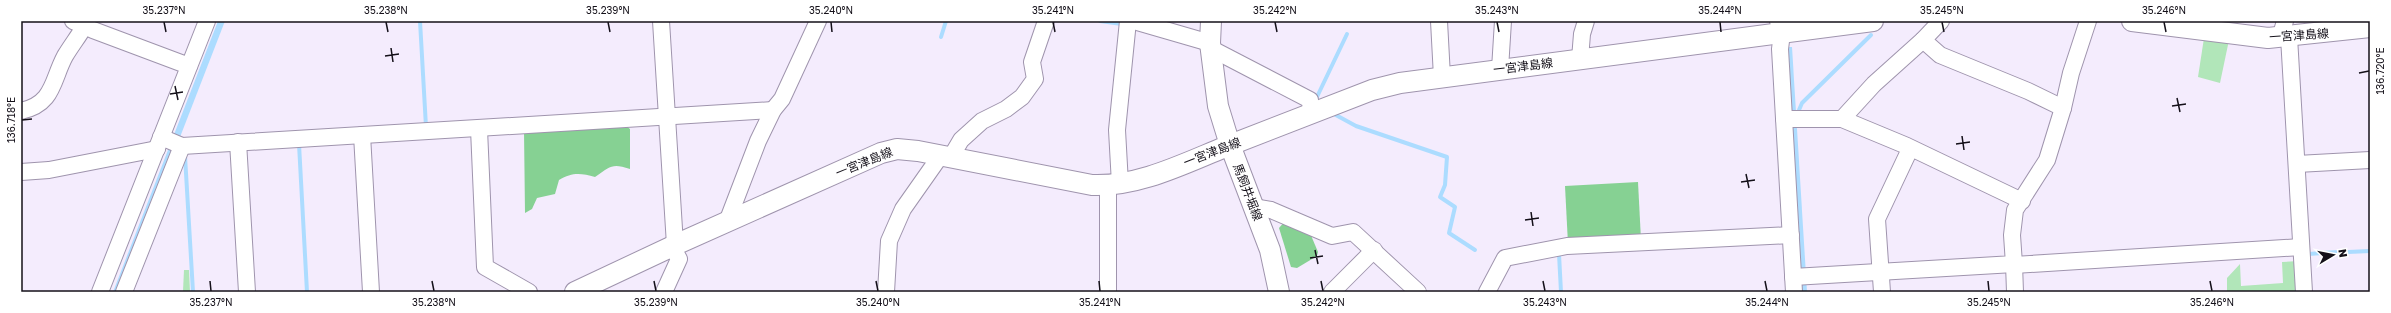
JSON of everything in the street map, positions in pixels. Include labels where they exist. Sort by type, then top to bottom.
[{"type":"main road","name":"馬飼井堀線","points":[[1211,21],[1210,46],[1218,106],[1230,145],[1270,250],[1279,292]]},
{"type":"main road","name":"一宮津島線","points":[[575,292],[673,246],[881,153],[897,149],[946,156],[1092,186],[1114,185],[1154,174],[1372,90],[1400,83],[1580,59],[1780,27],[1873,21]]},
{"type":"main road","name":"一宮津島線","points":[[2132,21],[2285,32],[2370,27]]},
{"type":"street","points":[[124,292],[169,143],[189,66],[207,21]]},
{"type":"street","points":[[661,21],[673,246],[678,259],[664,292]]},
{"type":"street","points":[[727,222],[758,141],[773,110],[782,99],[818,21]]},
{"type":"street","points":[[886,292],[889,241],[903,209],[926,179],[961,140],[982,121],[1006,109],[1022,97],[1035,79],[1032,62],[1046,21]]},
{"type":"street","points":[[1108,292],[1117,130],[1128,21]]},
{"type":"street","points":[[1134,21],[1210,46],[1310,100],[1311,113]]},
{"type":"street","points":[[1439,21],[1442,77]]},
{"type":"street","points":[[1500,69],[1503,21]]},
{"type":"street","points":[[1580,59],[1582,34],[1586,21]]},
{"type":"street","points":[[1842,119],[1874,84],[1924,40],[1941,21]]},
{"type":"street","points":[[2016,292],[2012,235],[2015,210],[2047,160],[2064,108],[2071,73],[2088,21]]},
{"type":"street","points":[[21,110],[39,103],[50,93],[65,56],[87,25],[189,66]]},
{"type":"street","points":[[1780,27],[1780,49],[1790,119],[1791,235],[1798,280],[1880,272],[2301,247]]},
{"type":"street","points":[[2285,32],[2297,164],[2304,292]]},
{"type":"street","points":[[1924,40],[1940,55],[2028,91],[2064,108]]},
{"type":"street","points":[[21,172],[49,170],[169,143],[238,142],[362,136],[667,118],[773,110]]},
{"type":"street","points":[[1790,119],[1842,119],[2022,201]]},
{"type":"street","points":[[479,129],[485,267],[529,292]]},
{"type":"street","points":[[362,136],[371,292]]},
{"type":"street","points":[[238,142],[247,292]]},
{"type":"street","points":[[100,292],[169,143]]},
{"type":"street","points":[[1882,292],[1878,219],[1910,149]]},
{"type":"street","points":[[2297,164],[2370,160]]},
{"type":"street","points":[[1253,207],[1271,210],[1332,236],[1353,232],[1418,292]]},
{"type":"street","points":[[1487,292],[1505,258],[1559,248],[1791,235]]},
{"type":"street","points":[[1332,292],[1374,250]]},
{"type":"green space","points":[[2204,38],[2229,40],[2220,83],[2198,77]]},
{"type":"green space","points":[[626,126],[630,129],[630,169],[615,166],[608,168],[595,177],[572,174],[564,177],[559,180],[555,194],[537,198],[532,209],[525,213],[524,131]]},
{"type":"green space","points":[[1638,182],[1641,240],[1568,244],[1565,186]]},
{"type":"green space","points":[[1286,220],[1310,233],[1318,252],[1317,256],[1297,268],[1291,267],[1279,228]]},
{"type":"green space","points":[[2299,261],[2301,292],[2227,292],[2227,278],[2240,264],[2241,286],[2283,283],[2282,262]]},
{"type":"green space","points":[[184,270],[189,270],[190,292],[183,291]]},
{"type":"water","points":[[218,21],[225,21],[120,292],[113,292]]},
{"type":"water","points":[[1787,47],[1792,47],[1807,292],[1801,292]]},
{"type":"waterway","points":[[420,21],[426,127]]},
{"type":"waterway","points":[[941,37],[946,21]]},
{"type":"waterway","points":[[1100,21],[1122,24]]},
{"type":"waterway","points":[[1315,101],[1347,34]]},
{"type":"waterway","points":[[1799,110],[1802,103],[1871,35]]},
{"type":"waterway","points":[[1334,114],[1356,126],[1447,157],[1445,185],[1440,197],[1455,207],[1449,233],[1475,250]]},
{"type":"waterway","points":[[299,144],[307,292]]},
{"type":"waterway","points":[[185,156],[193,292]]},
{"type":"waterway","points":[[2348,252],[2370,251]]},
{"type":"waterway","points":[[2308,254],[2338,252]]},
{"type":"waterway","points":[[1559,254],[1561,292]]}]
